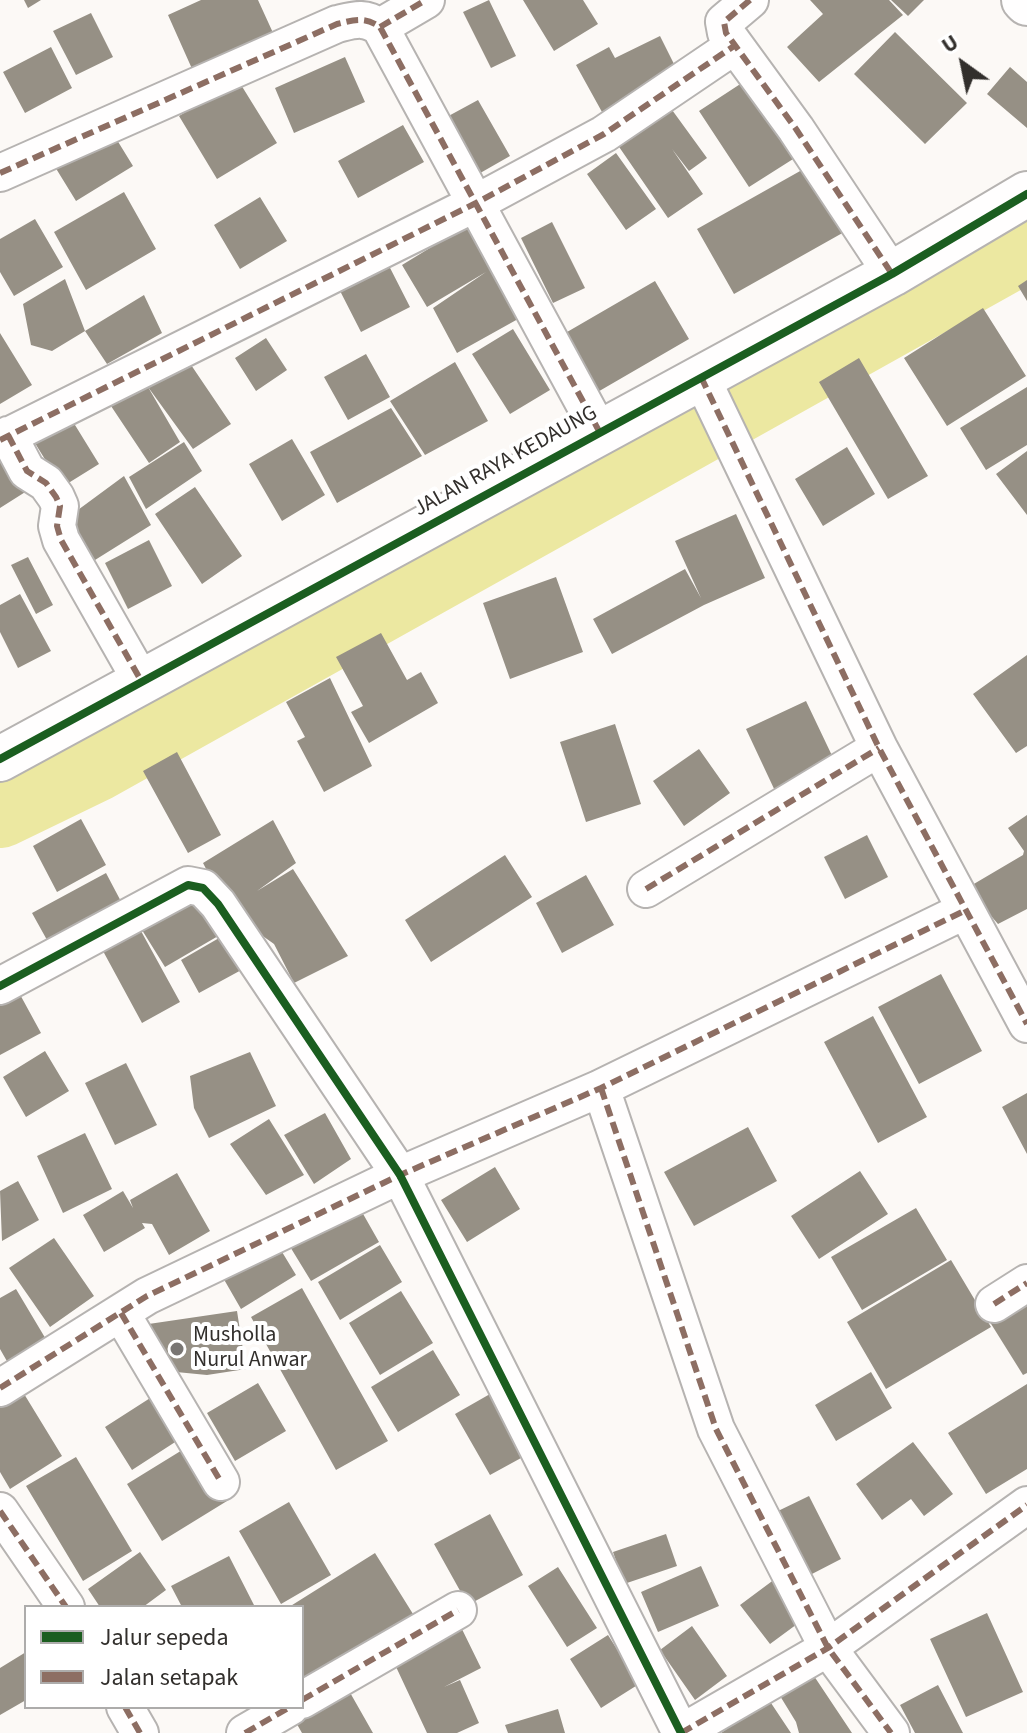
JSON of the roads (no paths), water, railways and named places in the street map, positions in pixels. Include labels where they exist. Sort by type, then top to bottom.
[{"type":"street","points":[[380,27],[426,0]]},
{"type":"street","points":[[750,0],[724,22],[734,46],[796,129],[892,274]]},
{"type":"street","points":[[0,173],[337,24],[361,18],[380,27],[599,431]]},
{"type":"street","points":[[143,684],[61,540],[56,497],[46,483],[27,471],[4,438],[476,203],[604,134],[734,46]]},
{"type":"street","name":"JALAN RAYA KEDAUNG","points":[[0,759],[143,684],[599,431],[713,402],[892,274],[1027,194]]},
{"type":"street","points":[[713,402],[879,748],[1027,1024]]},
{"type":"street","points":[[646,889],[879,748]]},
{"type":"street","points":[[0,986],[188,885],[203,888],[400,1175],[681,1733],[828,1648],[1027,1505]]},
{"type":"street","points":[[0,1388],[147,1296],[400,1175],[601,1088],[964,911]]},
{"type":"street","points":[[601,1088],[716,1429],[828,1648],[891,1733]]},
{"type":"street","points":[[994,1304],[1027,1283]]},
{"type":"street","points":[[121,1313],[221,1482]]},
{"type":"street","points":[[0,1511],[65,1605]]},
{"type":"street","points":[[304,1699],[458,1610]]},
{"type":"street","points":[[126,1709],[140,1733]]},
{"type":"street","points":[[245,1733],[287,1709]]},
{"type":"waterway","points":[[0,811],[95,765],[1027,244]]},
{"type":"place","name":"Musholla Nurul Anwar","points":[[177,1349]]}]
